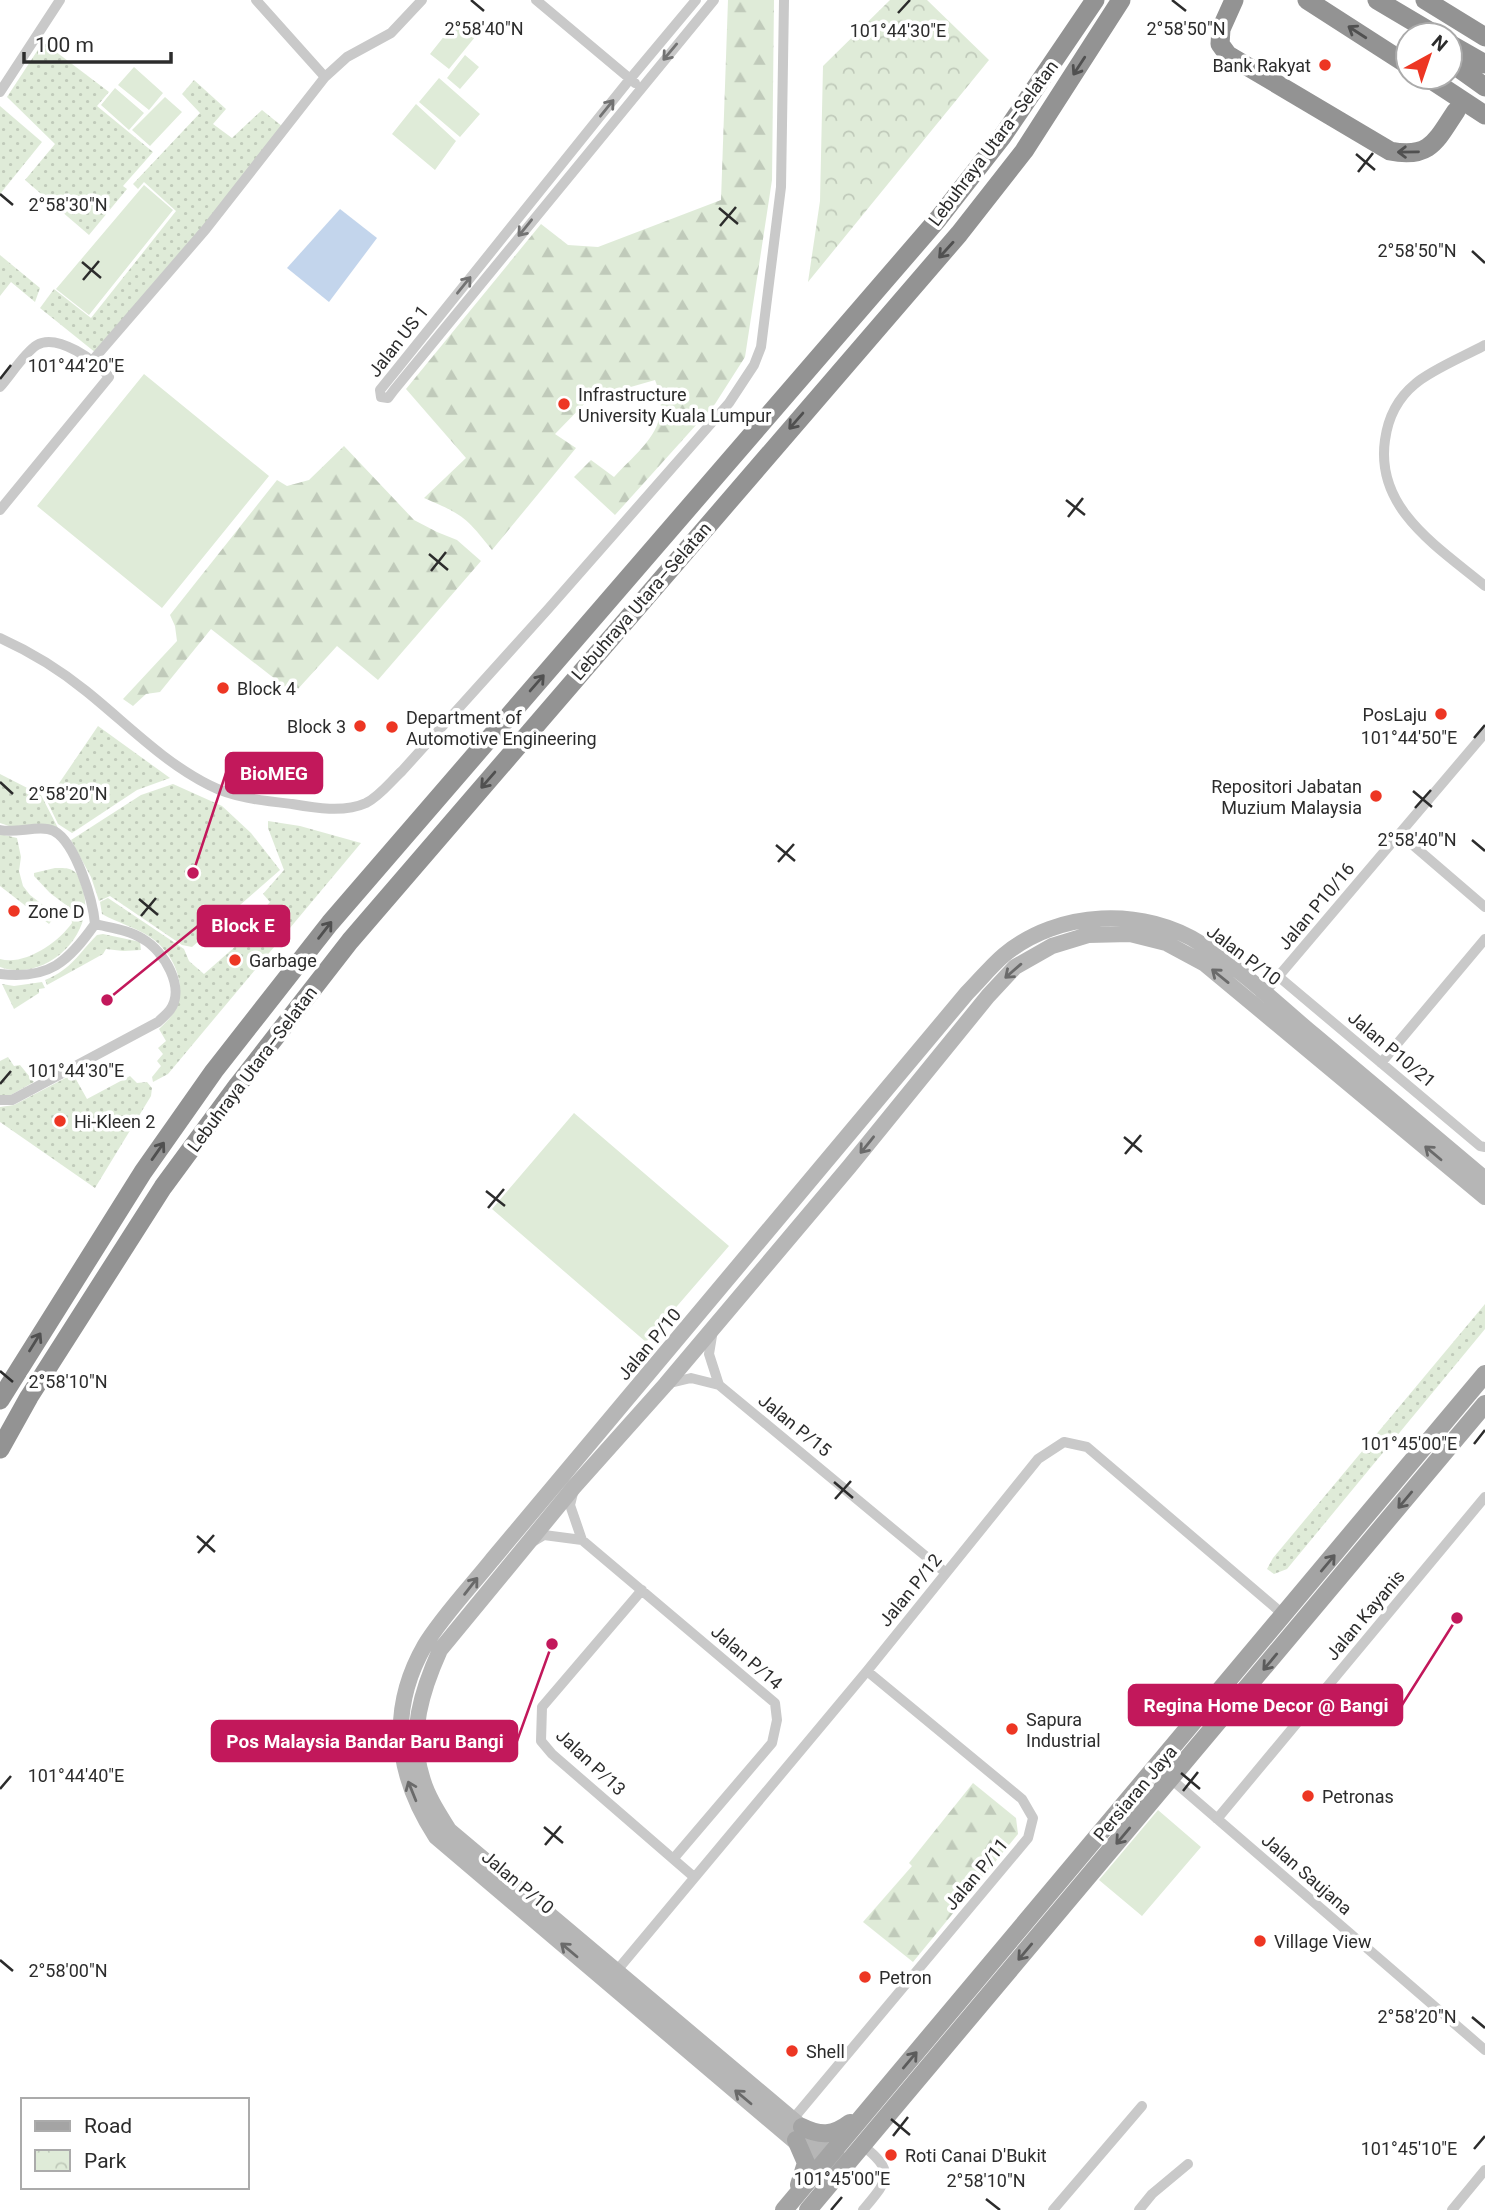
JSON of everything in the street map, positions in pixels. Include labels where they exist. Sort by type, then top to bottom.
[{"type":"highway","name":"Lebuhraya Utara–Selatan","points":[[0,1400],[143,1171],[215,1071],[321,934],[929,229],[1002,137],[1095,0]]},
{"type":"highway","name":"Lebuhraya Utara–Selatan","points":[[0,1448],[29,1396],[163,1187],[237,1085],[350,941],[959,234],[1024,151],[1121,0]]},
{"type":"highway","points":[[1234,0],[1222,29],[1220,44],[1228,55],[1390,151],[1407,155],[1421,152],[1436,141],[1456,111]]},
{"type":"highway","points":[[1307,0],[1394,56]]},
{"type":"highway","points":[[1365,0],[1394,22]]},
{"type":"highway","points":[[1377,0],[1412,21]]},
{"type":"highway","points":[[1425,0],[1485,37]]},
{"type":"highway","points":[[1451,16],[1485,29]]},
{"type":"highway","points":[[1464,52],[1485,64]]},
{"type":"highway","points":[[1464,72],[1485,87]]},
{"type":"highway","points":[[1448,91],[1485,115]]},
{"type":"main road","name":"Persiaran Jaya","points":[[789,2204],[1485,1374]]},
{"type":"main road","name":"Persiaran Jaya","points":[[808,2210],[1484,1406]]},
{"type":"main road","points":[[789,2204],[806,2163],[797,2129],[831,2134],[866,2112]]},
{"type":"street","points":[[0,92],[60,0]]},
{"type":"street","points":[[256,0],[325,77]]},
{"type":"street","points":[[92,361],[198,239],[325,77],[347,57],[391,33],[422,0]]},
{"type":"street","points":[[536,0],[640,88]]},
{"type":"street","name":"Jalan US 1","points":[[696,0],[386,382],[380,390],[381,397],[388,398],[714,0]]},
{"type":"street","points":[[0,638],[55,667],[153,748],[211,786],[258,800],[331,809],[356,806],[377,794],[402,771],[729,403],[754,365],[761,347],[782,187],[784,0]]},
{"type":"street","points":[[0,387],[35,345],[49,341],[68,347],[92,361],[107,374],[108,380],[0,510]]},
{"type":"street","points":[[1485,345],[1415,383],[1397,404],[1387,427],[1383,453],[1385,479],[1407,519],[1485,586]]},
{"type":"street","name":"Jalan P10/16","points":[[1260,999],[1399,834],[1481,747],[1485,733]]},
{"type":"street","points":[[0,830],[25,832],[37,828],[53,831],[65,843],[87,884],[95,924],[64,961],[47,972],[24,976],[0,974]]},
{"type":"street","points":[[1399,834],[1485,907]]},
{"type":"street","name":"Jalan P/10","points":[[841,2170],[797,2129],[611,1976],[436,1838],[421,1814],[407,1780],[401,1745],[401,1710],[408,1680],[426,1643],[492,1560],[967,993],[1005,955],[1042,932],[1074,921],[1109,918],[1148,923],[1183,934],[1203,945],[1260,999],[1485,1197]]},
{"type":"street","points":[[0,1100],[12,1100],[158,1022],[170,1010],[176,996],[175,982],[158,952],[146,940],[133,933],[95,924]]},
{"type":"street","name":"Jalan P/10","points":[[611,1976],[449,1830],[422,1778],[416,1745],[418,1711],[430,1674],[440,1650],[574,1487],[666,1384],[1015,967],[1052,946],[1088,936],[1130,934],[1166,943],[1260,999],[1485,1179]]},
{"type":"street","points":[[1381,1063],[1485,939]]},
{"type":"street","name":"Jalan P10/21","points":[[1279,977],[1480,1146],[1485,1147]]},
{"type":"street","points":[[715,1324],[709,1354],[719,1385]]},
{"type":"street","points":[[666,1384],[691,1378],[719,1385]]},
{"type":"street","name":"Jalan P/15","points":[[719,1385],[946,1573]]},
{"type":"street","name":"Jalan P/12","points":[[611,1976],[867,1671],[1038,1459],[1064,1442],[1087,1447],[1284,1615]]},
{"type":"street","points":[[526,1546],[544,1535],[582,1540],[570,1505],[574,1487]]},
{"type":"street","name":"Jalan Kayanis","points":[[1217,1819],[1485,1497]]},
{"type":"street","name":"Jalan P/14","points":[[582,1540],[775,1703],[777,1720],[772,1744],[674,1858]]},
{"type":"street","name":"Jalan P/13","points":[[642,1590],[542,1707],[541,1741],[552,1754],[694,1877]]},
{"type":"street","name":"Jalan P/11","points":[[797,2129],[1028,1839],[1033,1818],[1022,1799],[867,1671]]},
{"type":"street","name":"Jalan Saujana","points":[[1171,1779],[1485,2050]]},
{"type":"street","points":[[1053,2210],[1142,2106]]},
{"type":"street","points":[[862,2145],[885,2167],[883,2186],[871,2207]]},
{"type":"street","points":[[1139,2210],[1188,2164]]},
{"type":"street","points":[[1452,2210],[1485,2170]]},
{"type":"green space","points":[[728,0],[774,0],[772,180],[745,357],[715,404],[615,515],[574,477],[591,460],[614,477],[652,434],[661,410],[660,396],[655,380],[589,399],[555,434],[576,448],[492,550],[462,518],[424,498],[466,458],[406,389],[541,224],[568,245],[598,247],[721,200]]},
{"type":"green space","points":[[890,0],[927,0],[989,60],[808,282],[820,201],[823,66]]},
{"type":"green space","points":[[457,20],[475,37],[449,69],[430,54]]},
{"type":"green space","points":[[43,42],[109,92],[97,106],[153,152],[123,186],[127,189],[89,235],[25,180],[55,144],[7,97]]},
{"type":"green space","points":[[465,55],[479,67],[460,89],[447,78]]},
{"type":"green space","points":[[134,67],[163,93],[149,110],[118,85]]},
{"type":"green space","points":[[439,78],[480,114],[460,137],[419,102]]},
{"type":"green space","points":[[194,80],[226,109],[213,124],[232,138],[262,110],[283,127],[180,256],[96,353],[40,308],[54,289],[91,318],[176,211],[144,182],[138,189],[133,184],[200,113],[182,94]]},
{"type":"green space","points":[[115,88],[144,113],[129,130],[101,105]]},
{"type":"green space","points":[[165,97],[182,112],[150,146],[132,130]]},
{"type":"green space","points":[[416,104],[456,141],[435,170],[392,134]]},
{"type":"green space","points":[[0,106],[42,142],[0,194]]},
{"type":"green space","points":[[144,185],[173,210],[89,315],[56,289]]},
{"type":"green space","points":[[0,255],[40,288],[35,302],[11,282],[0,296]]},
{"type":"green space","points":[[144,374],[269,476],[162,608],[37,506]]},
{"type":"green space","points":[[344,446],[414,520],[457,540],[481,561],[378,680],[337,646],[297,690],[284,686],[211,629],[160,692],[146,694],[133,706],[123,699],[177,641],[170,615],[277,480],[287,486],[309,480]]},
{"type":"green space","points":[[98,726],[170,778],[137,790],[72,833],[58,824],[47,801]]},
{"type":"green space","points":[[0,774],[41,795],[58,828],[15,828],[0,823]]},
{"type":"green space","points":[[173,784],[222,806],[251,833],[280,870],[192,947],[182,945],[110,896],[99,901],[91,877],[71,840],[141,795]]},
{"type":"green space","points":[[268,821],[300,826],[361,843],[168,1074],[153,1082],[152,1077],[161,1066],[157,1061],[163,1054],[158,1048],[166,1041],[159,1029],[176,1008],[179,979],[171,959],[158,943],[138,930],[102,914],[100,902],[108,898],[184,949],[189,961],[204,974],[253,931],[251,923],[270,902],[263,894],[284,870],[268,828]]},
{"type":"green space","points":[[0,834],[17,838],[21,857],[19,871],[23,886],[30,895],[56,915],[49,924],[0,886]]},
{"type":"green space","points":[[55,868],[73,870],[82,887],[85,904],[83,921],[76,937],[51,961],[35,968],[17,970],[0,967],[0,959],[19,959],[40,951],[72,923],[70,908],[34,876],[34,873]]},
{"type":"green space","points":[[97,935],[140,942],[141,950],[106,949],[103,954],[47,985],[45,980],[68,966]]},
{"type":"green space","points":[[42,982],[45,988],[39,989],[39,993],[14,1009],[2,984],[14,986]]},
{"type":"green space","points":[[8,1057],[14,1066],[20,1065],[34,1082],[0,1098],[0,1061]]},
{"type":"green space","points":[[73,1074],[87,1099],[130,1076],[137,1083],[147,1082],[152,1088],[151,1096],[95,1188],[0,1122],[0,1107],[14,1105]]},
{"type":"green space","points":[[574,1113],[729,1246],[646,1342],[492,1209]]},
{"type":"green space","points":[[1485,1304],[1485,1329],[1287,1569],[1274,1574],[1267,1569],[1273,1558]]},
{"type":"green space","points":[[973,1783],[1016,1818],[1018,1834],[913,1962],[863,1922],[912,1866],[909,1863]]},
{"type":"green space","points":[[1158,1810],[1201,1847],[1142,1916],[1099,1880]]},
{"type":"water","points":[[340,209],[377,238],[329,302],[287,268]]},
{"type":"place","name":"Bank Rakyat","points":[[1325,65]]},
{"type":"place","name":"Infrastructure University Kuala Lumpur","points":[[564,404]]},
{"type":"place","name":"Block 4","points":[[223,688]]},
{"type":"place","name":"PosLaju","points":[[1441,714]]},
{"type":"place","name":"Block 3","points":[[360,726]]},
{"type":"place","name":"Department of Automotive Engineering","points":[[392,727]]},
{"type":"place","name":"Repositori Jabatan Muzium Malaysia","points":[[1376,796]]},
{"type":"place","name":"BioMEG","points":[[193,873]]},
{"type":"place","name":"Zone D","points":[[14,911]]},
{"type":"place","name":"Garbage","points":[[235,960]]},
{"type":"place","name":"Block E","points":[[107,1000]]},
{"type":"place","name":"Hi-Kleen 2","points":[[60,1121]]},
{"type":"place","name":"Regina Home Decor @ Bangi","points":[[1457,1618]]},
{"type":"place","name":"Pos Malaysia Bandar Baru Bangi","points":[[552,1644]]},
{"type":"place","name":"Sapura Industrial","points":[[1012,1729]]},
{"type":"place","name":"Petronas","points":[[1308,1796]]},
{"type":"place","name":"Village View","points":[[1260,1941]]},
{"type":"place","name":"Petron","points":[[865,1977]]},
{"type":"place","name":"Shell","points":[[792,2051]]},
{"type":"place","name":"Roti Canai D'Bukit","points":[[891,2155]]}]
